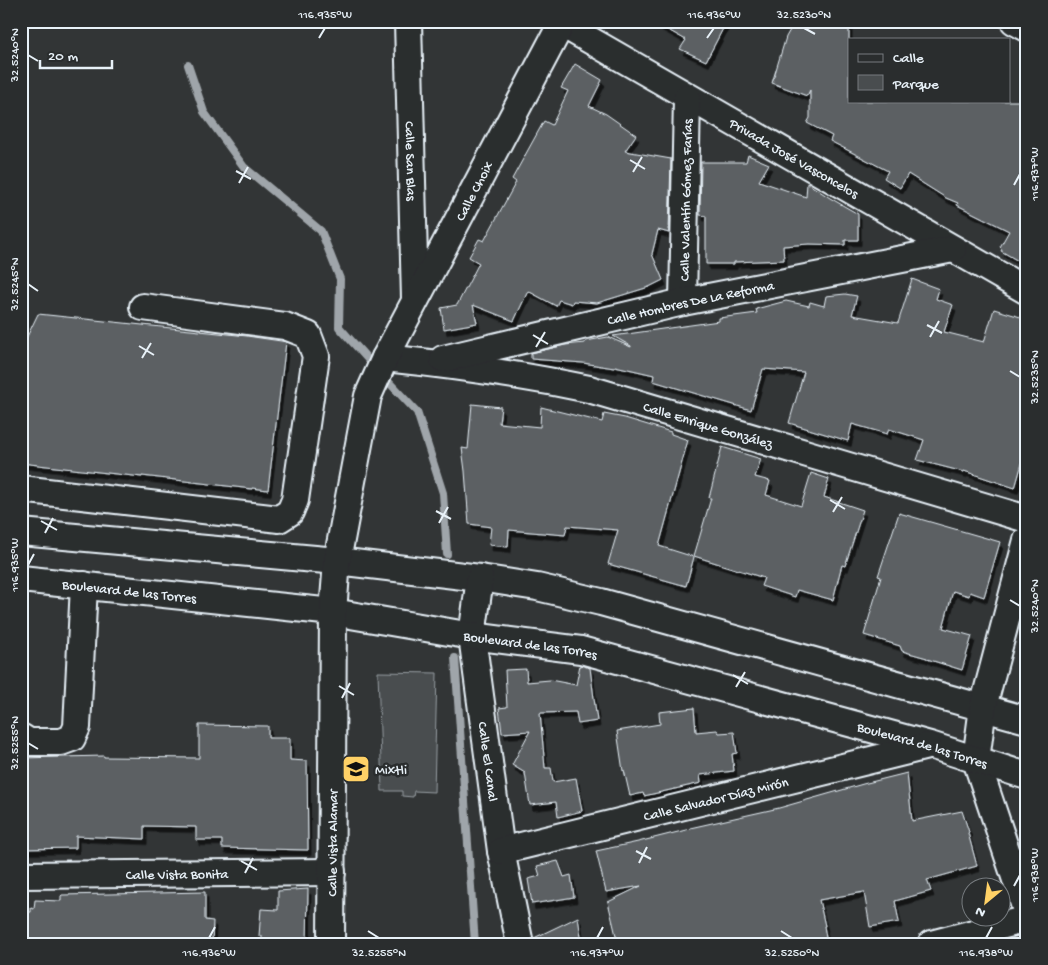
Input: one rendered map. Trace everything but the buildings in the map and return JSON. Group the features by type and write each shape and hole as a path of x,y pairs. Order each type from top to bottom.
{"street":[{"name":"Calle San Blas","path":"408,21 415,302"},
{"path":"1014,21 1027,28"},
{"name":"Calle Choix","path":"385,358 562,23"},
{"name":"Privada José Vasconcelos","path":"562,23 686,97 1027,291"},
{"name":"Calle Valentín Gómez Farías","path":"683,302 686,97"},
{"name":"Calle Hombres De La Reforma","path":"430,362 683,302 953,249"},
{"path":"21,489 278,520 290,512 295,500 316,356 308,335 285,326 143,307"},
{"path":"337,561 368,396 385,358"},
{"name":"Calle Enrique González","path":"385,358 430,362 551,381 589,389 1027,519"},
{"path":"21,532 337,561 480,578 537,587 601,602 1027,720"},
{"path":"1027,540 983,707 976,760 1027,913"},
{"name":"Calle Vista Alamar","path":"331,944 333,612 337,561"},
{"name":"Calle El Canal","path":"480,578 472,636 501,851 520,944"},
{"name":"Boulevard de las Torres","path":"21,579 333,612 472,636 581,650 930,745 1027,776"},
{"path":"21,737 29,742 61,742 72,738 77,727 84,585"},
{"name":"Calle Salvador Díaz Mirón","path":"501,851 930,745"},
{"name":"Calle Vista Bonita","path":"21,875 332,872"},
{"path":"931,944 1027,919"}],"green space":[{"path":"378,672 437,673 434,792 414,791 413,797 402,796 402,791 382,791"}],"waterway":[{"path":"188,65 204,112 244,167 321,231 340,279 339,327 374,366"},
{"path":"383,376 417,412 443,493 447,554"},
{"path":"455,658 475,944"}],"place":[{"name":"Mixtli","path":"356,769"}]}
